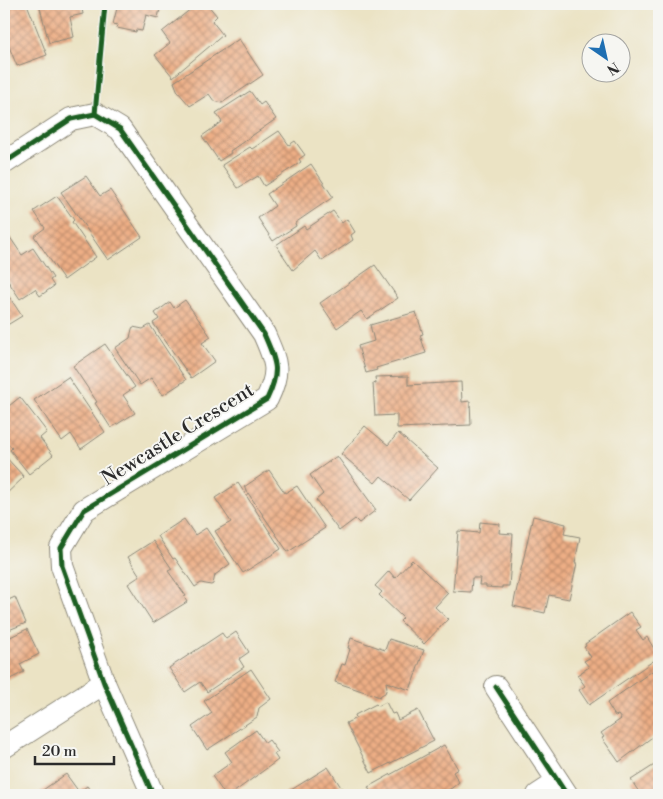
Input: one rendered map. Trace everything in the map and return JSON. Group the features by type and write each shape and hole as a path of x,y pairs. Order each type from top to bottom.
{"street":[{"name":"Newcastle Crescent","path":"4,163 71,119 96,114 120,129 264,334 275,360 274,383 267,399 84,510 61,548 62,566 104,683 153,795"},
{"path":"4,747 104,683"},
{"path":"496,687 562,789 538,795"}],"building":[{"path":"4,4 27,4 47,55 17,66 7,42 4,43"},
{"path":"39,4 81,4 83,14 70,17 74,37 49,43"},
{"path":"118,4 161,4 158,18 146,15 142,31 136,30 136,32 117,28 118,25 113,24"},
{"path":"197,4 207,4 217,16 212,21 223,35 173,77 155,55 170,43 162,32"},
{"path":"239,39 263,75 222,103 214,101 209,94 190,106 178,92 174,82"},
{"path":"250,91 260,105 264,102 276,119 230,151 231,153 219,161 202,136 222,122 216,113"},
{"path":"279,131 289,145 295,141 305,155 299,159 301,162 264,186 258,176 238,188 222,165 250,147 252,149"},
{"path":"311,164 333,197 295,223 296,226 273,241 258,218 275,206 267,194"},
{"path":"86,176 100,196 110,190 142,237 108,260 61,192"},
{"path":"57,196 96,257 64,280 34,236 45,228 34,211"},
{"path":"333,211 342,223 347,219 355,232 351,235 353,240 322,261 315,251 293,270 276,245 304,226 306,229"},
{"path":"5,230 22,255 33,248 53,278 50,280 54,286 40,296 35,289 20,299 4,275"},
{"path":"375,265 398,298 367,319 361,311 337,328 320,303"},
{"path":"4,289 22,316 4,327"},
{"path":"185,300 211,337 202,343 215,361 191,378 153,323 159,319 155,313 170,302 174,308"},
{"path":"416,312 423,334 420,335 426,353 376,368 377,370 366,373 358,346 374,341 370,325"},
{"path":"150,325 186,380 163,395 151,378 140,385 115,348 130,338 133,327 143,329"},
{"path":"105,344 135,387 123,395 135,413 111,428 95,403 97,402 73,366"},
{"path":"408,376 408,385 461,382 462,402 470,401 471,425 397,428 397,415 375,416 373,383 376,384 375,377"},
{"path":"68,377 105,432 81,449 71,434 62,441 34,400"},
{"path":"20,397 47,432 40,438 53,455 29,474 10,450 12,448 4,438 4,410"},
{"path":"365,426 388,445 398,433 438,468 409,500 381,476 375,483 341,454"},
{"path":"4,455 24,477 4,496"},
{"path":"337,456 376,510 359,523 355,519 339,531 316,500 323,494 310,475"},
{"path":"269,470 285,493 297,486 325,528 288,552 244,487"},
{"path":"238,483 281,549 243,573 215,531 231,522 215,498"},
{"path":"533,516 566,524 564,534 580,537 575,563 577,563 569,599 549,595 545,613 513,606"},
{"path":"184,519 195,535 206,528 230,564 215,575 211,585 201,583 195,587 158,536"},
{"path":"480,522 500,524 499,533 513,534 509,586 502,586 502,588 486,587 486,585 479,585 480,578 472,578 471,592 453,591 458,531 479,533"},
{"path":"153,541 172,569 168,571 186,596 184,597 187,602 153,623 128,584 140,576 128,557"},
{"path":"412,560 448,593 435,607 448,619 424,644 400,621 403,618 379,595 382,592 375,586 389,571 395,578"},
{"path":"15,597 26,623 4,632 4,602"},
{"path":"630,612 641,627 636,630 643,640 647,637 659,657 589,705 579,690 585,686 577,675 589,667 584,661 591,657 584,647 586,646 585,644"},
{"path":"27,629 39,654 20,664 24,672 4,682 4,640"},
{"path":"236,632 249,652 239,659 244,667 207,692 200,682 185,692 169,668 222,633 226,639"},
{"path":"351,638 385,650 389,639 424,650 410,690 386,682 387,688 385,693 380,697 335,682 342,664 345,665"},
{"path":"658,667 659,732 619,762 602,738 604,737 601,733 621,719 618,715 615,716 607,703"},
{"path":"251,669 271,699 259,708 257,717 207,750 192,727 212,713 204,701"},
{"path":"386,702 392,714 395,713 398,720 418,710 434,741 371,773 346,723 356,718 355,715 376,704 378,706"},
{"path":"256,730 265,743 269,740 278,752 274,754 278,760 230,795 225,795 212,776 232,762 225,752"},
{"path":"444,745 458,769 453,772 459,782 452,788 437,795 372,795 368,787"},
{"path":"659,762 659,795 641,795 631,780"},
{"path":"328,767 346,795 283,795"},
{"path":"66,774 79,792 87,786 94,795 42,795 40,792"}],"cycle path":[{"path":"95,114 105,4"},
{"path":"4,163 71,119 95,114 120,129 264,334 274,359 274,381 267,399 84,510 61,548 62,566 104,683 153,795"},
{"path":"496,687 567,795"}]}
